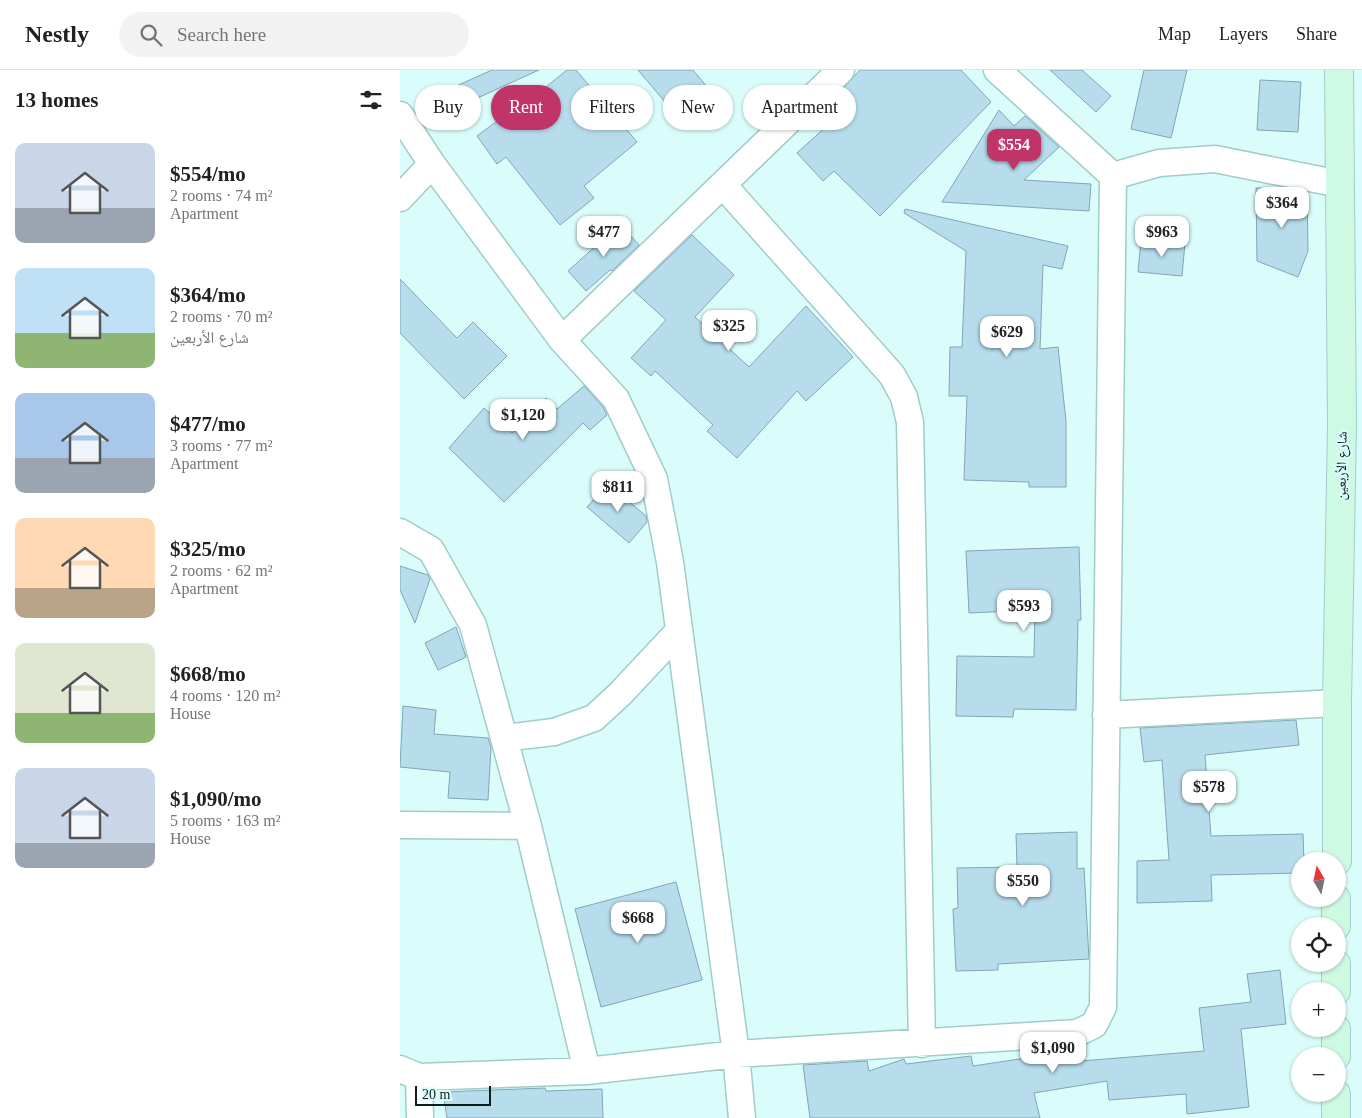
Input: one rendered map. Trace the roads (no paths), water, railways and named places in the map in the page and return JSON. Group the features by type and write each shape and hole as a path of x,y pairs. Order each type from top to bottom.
{"main road":[{"name":"شارع الأربعين","path":"1336,852 1337,703 1352,426 1340,184 1339,70"},
{"path":"1336,1102 1336,1118"}],"street":[{"path":"562,340 841,70"},
{"path":"420,1118 410,1073 587,1071 736,1054 1077,1033 1094,1025 1103,1007 1113,176 997,70"},
{"path":"400,114 432,164 562,340 616,399 654,479 670,562 736,1054 742,1118"},
{"path":"1113,176 1159,163 1215,159 1340,184"},
{"path":"400,198 432,164"},
{"path":"723,185 892,375 904,397 910,422 922,1044"},
{"path":"400,532 431,550 473,625 528,826 587,1071"},
{"path":"504,738 554,732 594,718 620,694 679,631"},
{"path":"1106,715 1337,703"},
{"path":"400,825 528,826"}]}
